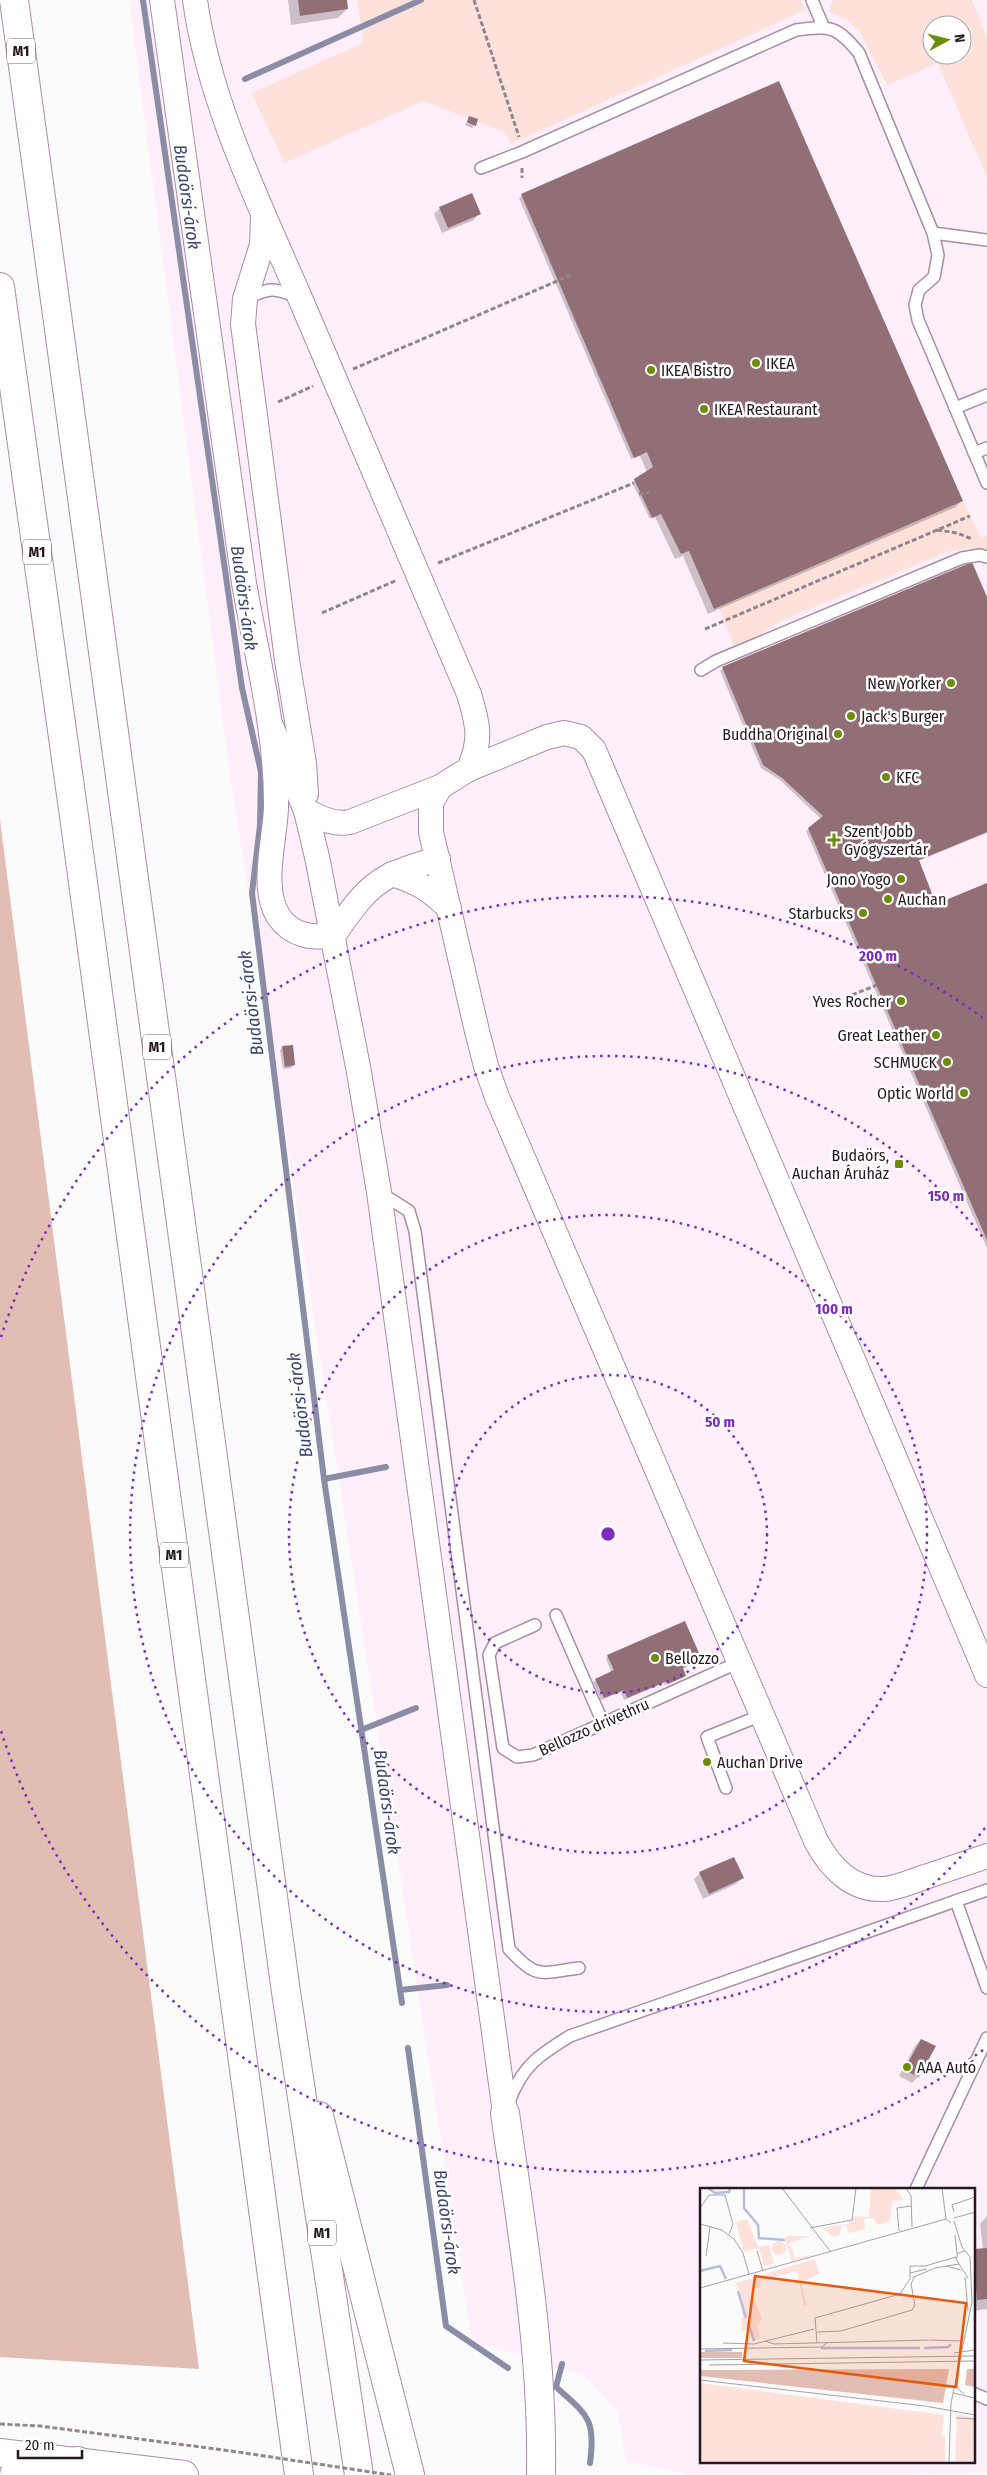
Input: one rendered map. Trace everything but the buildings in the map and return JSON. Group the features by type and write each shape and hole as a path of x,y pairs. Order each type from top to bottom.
{"main road":[{"name":"M1","path":"14,0 286,1992 358,2475"},
{"name":"M1","path":"0,287 77,836 294,2467"},
{"path":"286,1992 342,2198 410,2475"},
{"path":"505,2113 532,2307 540,2388 541,2472"},
{"path":"0,2453 184,2475"},
{"path":"14,2475 55,2471 78,2462"}],"street":[{"path":"162,0 244,583 256,655 272,728 276,776 276,810 270,880 278,916 291,929 312,938 333,936 371,887 392,874 438,858"},
{"path":"195,0 200,38 214,87 264,213 262,245 269,263 301,299 469,694 478,724 478,744 470,769"},
{"path":"269,263 245,299 243,324 287,660 304,763 306,811 333,936 378,1192 505,2113"},
{"path":"478,724 502,740 526,746"},
{"path":"272,728 306,811 339,824 350,822 440,787 470,769 564,733 581,737 594,750 987,1675"},
{"path":"440,787 431,803 430,816 448,908 486,1066 497,1097 739,1662 824,1855 840,1874 849,1880 868,1887 886,1889 987,1856"},
{"path":"392,874 413,880 428,888 448,908"}],"lane":[{"path":"812,0 823,26"},
{"path":"481,168 522,152 796,30 823,26 835,29 846,36 859,53 933,233 938,255 934,276 919,290 915,305 918,320 987,483"},
{"path":"933,233 987,240"},
{"path":"245,299 267,289 280,290 301,299"},
{"path":"955,408 987,395"},
{"path":"974,453 987,448"},
{"path":"702,670 716,661 962,558 980,555 987,557"},
{"path":"378,1192 409,1211 415,1232 509,1949 525,1967 539,1973 579,1968"},
{"path":"556,1615 603,1723"},
{"name":"Bellozzo drivethru","path":"534,1625 495,1643 489,1656 503,1748 518,1757 533,1755 739,1662"},
{"path":"726,1788 707,1737 762,1714"},
{"path":"505,2113 515,2085 537,2056 570,2036 987,1890"},
{"path":"956,1901 987,1988"},
{"path":"916,2188 987,2038"},
{"path":"974,2393 987,2399"}],"path":[{"path":"474,0 519,134"},
{"path":"278,402 571,275"},
{"path":"322,614 417,571 634,484"},
{"path":"639,494 650,492"},
{"path":"705,629 970,516"},
{"path":"937,530 957,533 981,543"},
{"path":"852,995 877,985"},
{"path":"0,2424 40,2426 231,2451 391,2475"}],"shaded area":[{"path":"129,0 987,0 987,2472 902,2475 692,2475 626,2461 618,2412 585,2376 472,2341 229,768"},
{"path":"357,0 801,0 805,10 511,144 505,132 423,101 284,163 252,93 363,43"},
{"path":"833,0 972,0 987,38 987,178 939,65 972,65 972,15 922,15 922,65 933,65 887,85 860,32 847,20 829,12"},
{"path":"963,501 981,538 987,535 987,549 966,549 947,552 781,621 746,643 734,646 719,607"},
{"path":"0,820 199,2369 0,2357"}],"waterway":[{"name":"Budaörsi-árok","path":"143,0 242,688 261,772 260,825 252,893 324,1479 402,2003"},
{"name":"Budaörsi-árok","path":"245,79 421,0"},
{"path":"324,1479 386,1467"},
{"path":"361,1730 416,1708"},
{"path":"400,1990 447,1985"},
{"name":"Budaörsi-árok","path":"408,2048 446,2326 508,2368"},
{"name":"Budaörsi-árok","path":"562,2364 556,2387 582,2411 587,2419 592,2436 590,2463"}],"place":[{"name":"IKEA","path":"756,363"},
{"name":"IKEA Bistro","path":"651,370"},
{"name":"IKEA Restaurant","path":"704,409"},
{"name":"New Yorker","path":"951,683"},
{"name":"Jack's Burger","path":"851,716"},
{"name":"Buddha Original","path":"838,734"},
{"name":"KFC","path":"886,777"},
{"name":"Szent Jobb Gyógyszertár","path":"834,840"},
{"name":"Jono Yogo","path":"901,879"},
{"name":"Auchan","path":"888,899"},
{"name":"Starbucks","path":"863,913"},
{"name":"Yves Rocher","path":"901,1001"},
{"name":"Great Leather","path":"936,1035"},
{"name":"SCHMUCK","path":"947,1062"},
{"name":"Optic World","path":"964,1093"},
{"name":"Budaörs, Auchan Áruház","path":"899,1164"},
{"name":"Bellozzo","path":"655,1658"},
{"name":"Auchan Drive","path":"707,1762"},
{"name":"AAA Autó","path":"907,2067"}]}
